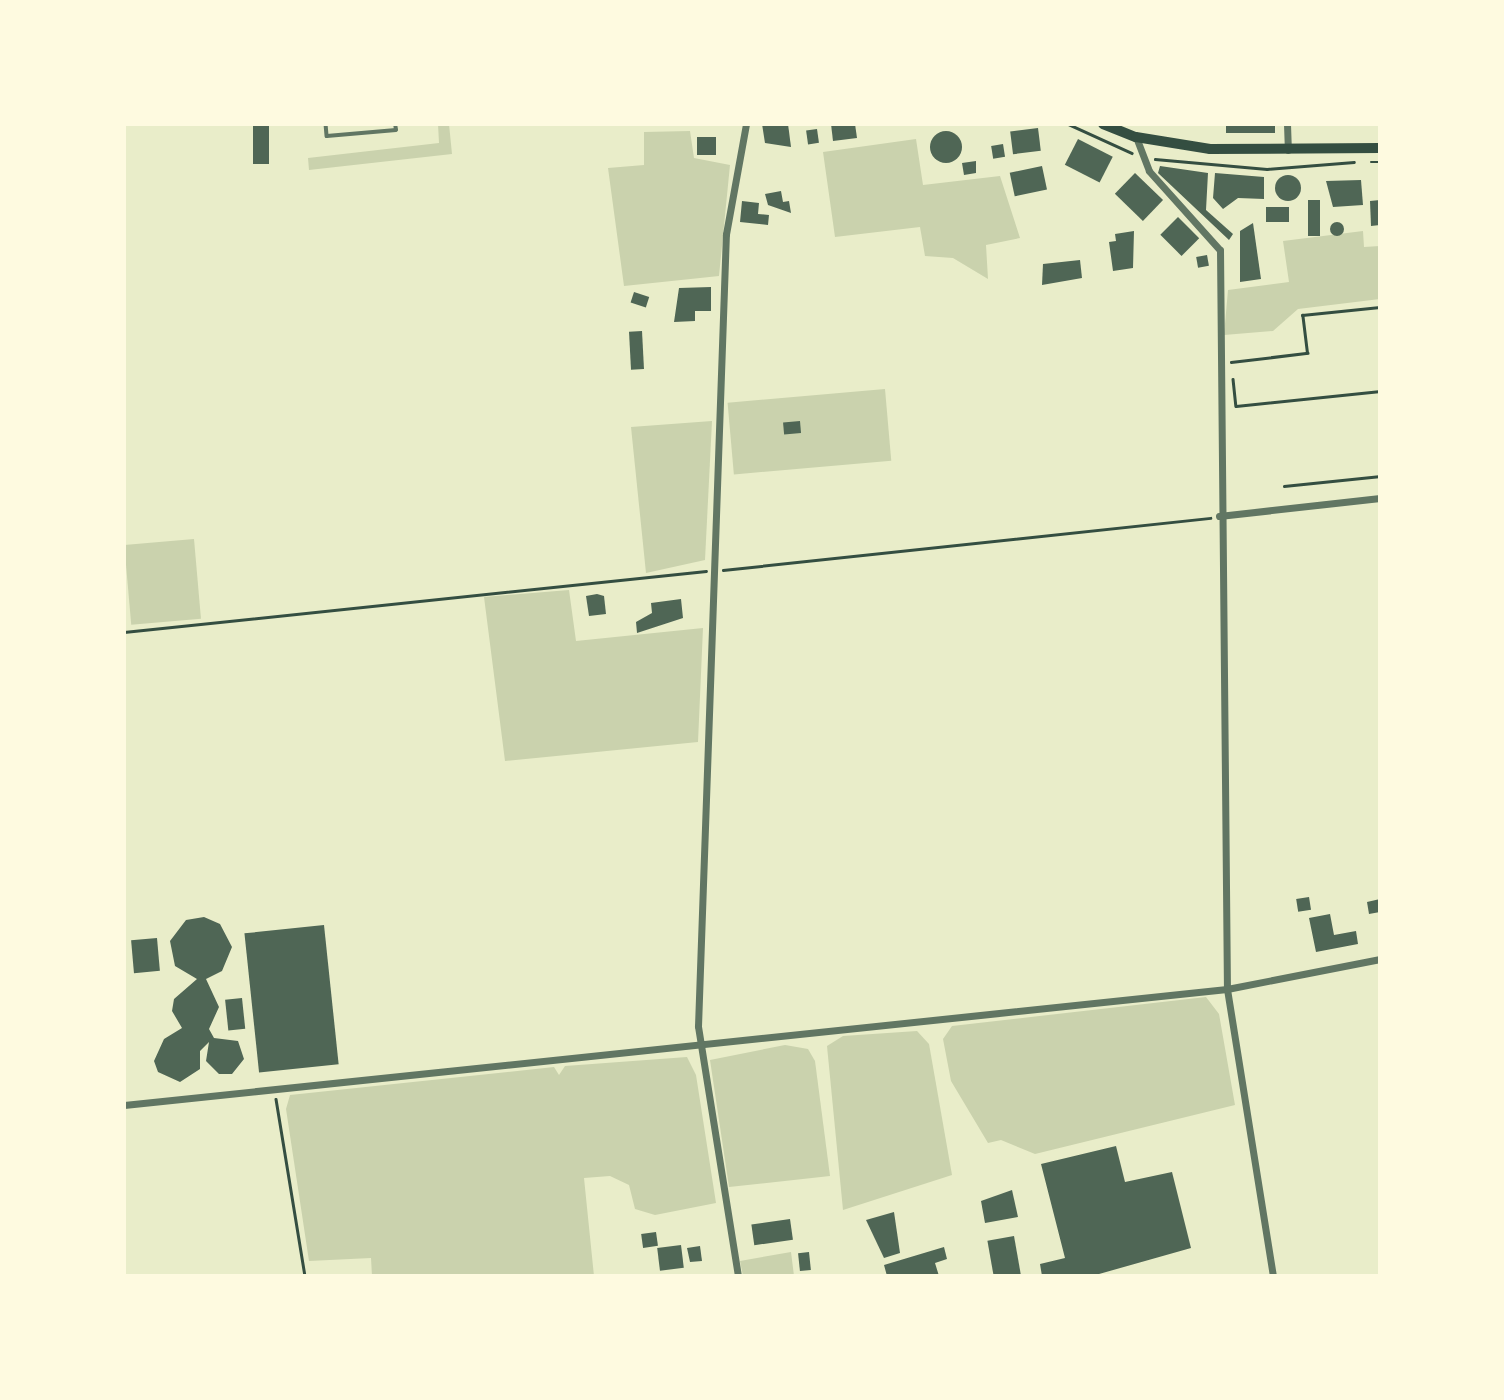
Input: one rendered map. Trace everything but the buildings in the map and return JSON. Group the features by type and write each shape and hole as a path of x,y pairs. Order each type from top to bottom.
{"main road":[{"path":"1103,124 1136,137 1210,149 1380,148"}],"street":[{"path":"738,1276 700,1045 713,570 726,234 746,124"},
{"path":"1287,124 1288,150"},
{"path":"1136,137 1149,171 1220,250 1219,516 1227,989 1273,1276"},
{"path":"1219,516 1380,498"},
{"path":"124,1105 1227,989 1380,959"}],"lane":[{"path":"326,124 327,136 396,130 395,124"}],"path":[{"path":"1380,307 1302,315 1307,353 1231,362 1236,406 1380,391"},
{"path":"1284,486 1380,476"},
{"path":"124,632 1219,516"},
{"path":"274,1088 305,1276"}],"green space":[{"path":"438,124 449,124 452,154 309,170 308,158 439,143"},
{"path":"690,131 694,158 730,165 719,276 624,286 608,168 644,165 644,132"},
{"path":"916,139 923,185 1000,176 1020,238 986,245 988,279 953,258 925,256 920,227 835,237 823,152"},
{"path":"1363,231 1364,247 1380,246 1380,299 1298,309 1273,331 1224,335 1228,290 1289,282 1283,241"},
{"path":"885,389 891,461 734,474 728,403"},
{"path":"712,421 705,560 646,573 631,427"},
{"path":"194,539 201,619 131,625 124,545"},
{"path":"569,590 576,641 703,628 698,742 505,761 484,597"},
{"path":"1206,997 1219,1014 1235,1105 1035,1154 1001,1140 988,1143 951,1081 943,1039 952,1026"},
{"path":"917,1031 929,1044 952,1175 843,1210 827,1046 843,1036"},
{"path":"785,1045 808,1049 815,1061 830,1176 729,1187 710,1060"},
{"path":"687,1057 696,1075 716,1203 655,1215 635,1209 629,1185 610,1176 584,1178 594,1276 372,1276 371,1258 309,1261 286,1109 290,1095 554,1067 559,1075 565,1066"},
{"path":"791,1252 794,1276 743,1276 740,1261"}]}
